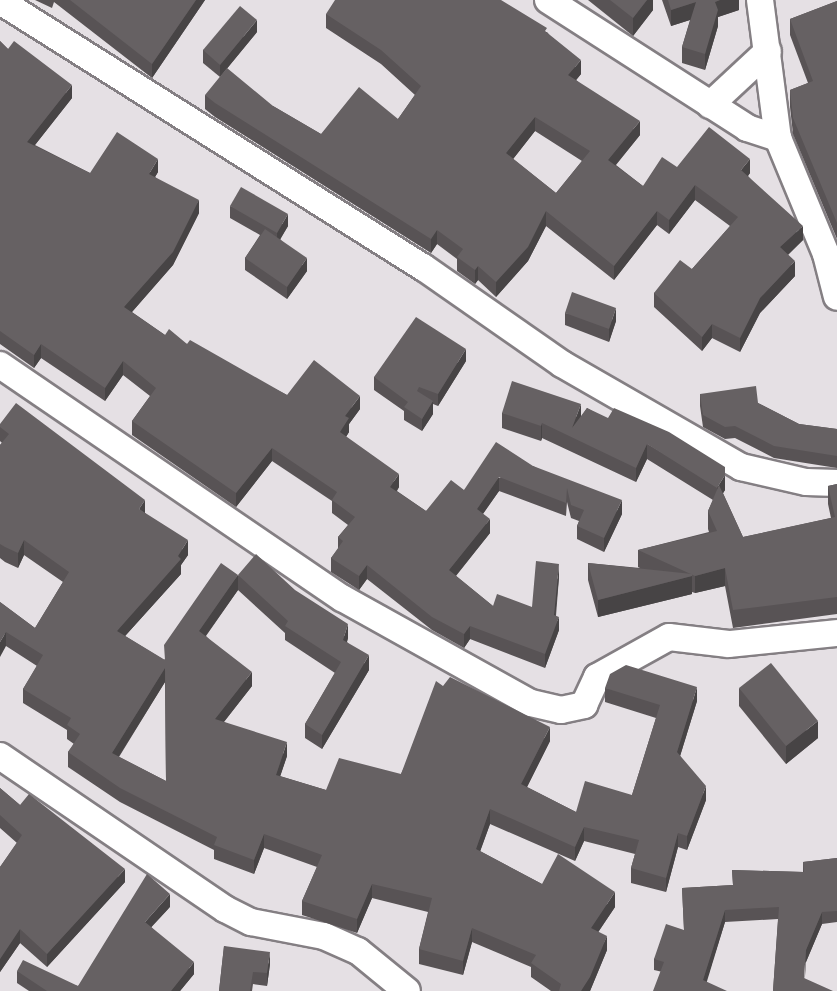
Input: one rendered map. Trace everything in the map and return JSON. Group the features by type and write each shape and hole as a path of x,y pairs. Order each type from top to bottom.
{"street":[{"path":"548,0 747,128 778,138"},
{"path":"760,0 778,138 826,254 837,297"},
{"path":"0,1 423,267 562,364 741,467 806,482 837,484"},
{"path":"710,105 768,51"},
{"path":"0,365 342,598 531,703 561,710 584,705 597,677 669,637 729,644 837,633"},
{"path":"0,756 225,909 251,922 324,936 358,951 407,991"}],"building":[{"path":"70,0 196,0 152,64"},
{"path":"335,0 501,0 547,28 545,31 581,60 568,75 640,121 608,160 643,186 662,157 677,167 709,127 750,159 741,170 803,226 780,247 795,261 760,298 740,338 712,324 702,337 654,293 680,260 692,269 738,217 695,185 669,220 657,211 614,266 546,211 528,247 496,282 478,266 475,270 457,257 463,249 437,230 431,239 205,95 227,68 273,106 321,134 359,87 398,119 421,86 381,50 326,14","holes":["535,117 590,151 556,193 506,153"]},
{"path":"610,0 647,0 633,18"},
{"path":"668,0 720,0 715,2 718,10 705,54 682,47 696,2 671,10"},
{"path":"837,1 837,223 793,118 790,90 813,81 790,19"},
{"path":"240,6 257,20 220,65 203,50"},
{"path":"0,41 8,49 14,41 72,85 27,142 90,173 117,132 158,159 149,174 199,200 173,252 124,307 165,335 169,329 187,344 190,340 287,395 314,360 360,396 345,416 349,418 340,432 399,474 390,487 426,511 451,480 464,490 496,442 533,466 622,500 604,538 577,526 584,510 571,505 567,488 566,503 499,477 477,509 490,519 449,570 493,606 497,594 532,607 536,561 559,564 554,615 559,617 545,654 470,626 464,634 432,617 367,565 359,576 331,558 343,541 338,537 355,517 332,500 337,492 272,448 236,493 132,421 156,388 123,361 105,388 41,344 34,355 0,331"},
{"path":"241,187 288,214 277,233 230,206"},
{"path":"265,229 307,258 287,287 245,258"},
{"path":"572,292 616,308 609,329 565,313"},
{"path":"416,317 466,349 438,394 419,387 417,391 433,401 422,419 404,407 408,402 374,377"},
{"path":"512,381 581,404 572,428 587,408 608,418 614,408 669,432 725,467 725,475 717,488 647,444 636,468 542,423 541,426 502,413"},
{"path":"756,386 758,403 799,424 837,429 837,456 774,446 735,426 725,427 703,415 700,394"},
{"path":"16,403 145,500 139,509 188,540 178,556 181,559 117,631 165,660 164,645 221,563 238,575 199,631 252,672 215,719 287,742 276,775 326,790 339,758 401,774 436,681 443,686 450,677 550,727 521,784 576,812 585,781 632,795 660,705 605,688 610,674 626,665 697,687 677,752 706,786 687,836 678,833 666,878 631,868 639,840 584,827 575,847 490,809 476,849 542,884 558,854 615,892 591,928 607,936 590,977 581,991 559,991 561,984 531,963 536,955 472,928 463,961 419,949 432,898 372,884 357,919 302,901 322,855 264,834 254,860 214,845 217,837 120,788 68,752 80,734 67,725 71,718 23,689 43,655 6,632 0,642 0,602 35,628 69,572 24,540 18,553 0,544 0,445 9,434 0,424","holes":["165,668 166,781 112,753"]},
{"path":"837,484 837,597 733,610 725,568 695,576 638,550 717,531 708,511 719,485 743,537 835,517 828,486"},
{"path":"256,554 295,590 348,624 343,640 369,655 322,735 305,724 341,662 285,626 288,621 238,575"},
{"path":"588,563 692,574 692,576 598,600"},
{"path":"771,663 818,721 786,746 739,688"},
{"path":"0,788 20,805 29,794 125,869 47,954 20,929 0,959 0,867 22,835 0,815"},
{"path":"837,858 837,911 822,912 806,950 804,978 833,991 773,991 779,907 725,910 703,980 727,991 653,991 664,962 654,959 666,924 684,930 682,888 733,885 732,870 804,872 803,862"},
{"path":"147,874 170,894 145,922 194,962 171,991 47,991 17,971 23,960 78,986"},
{"path":"224,946 270,952 267,973 253,972 250,991 219,991"}]}
